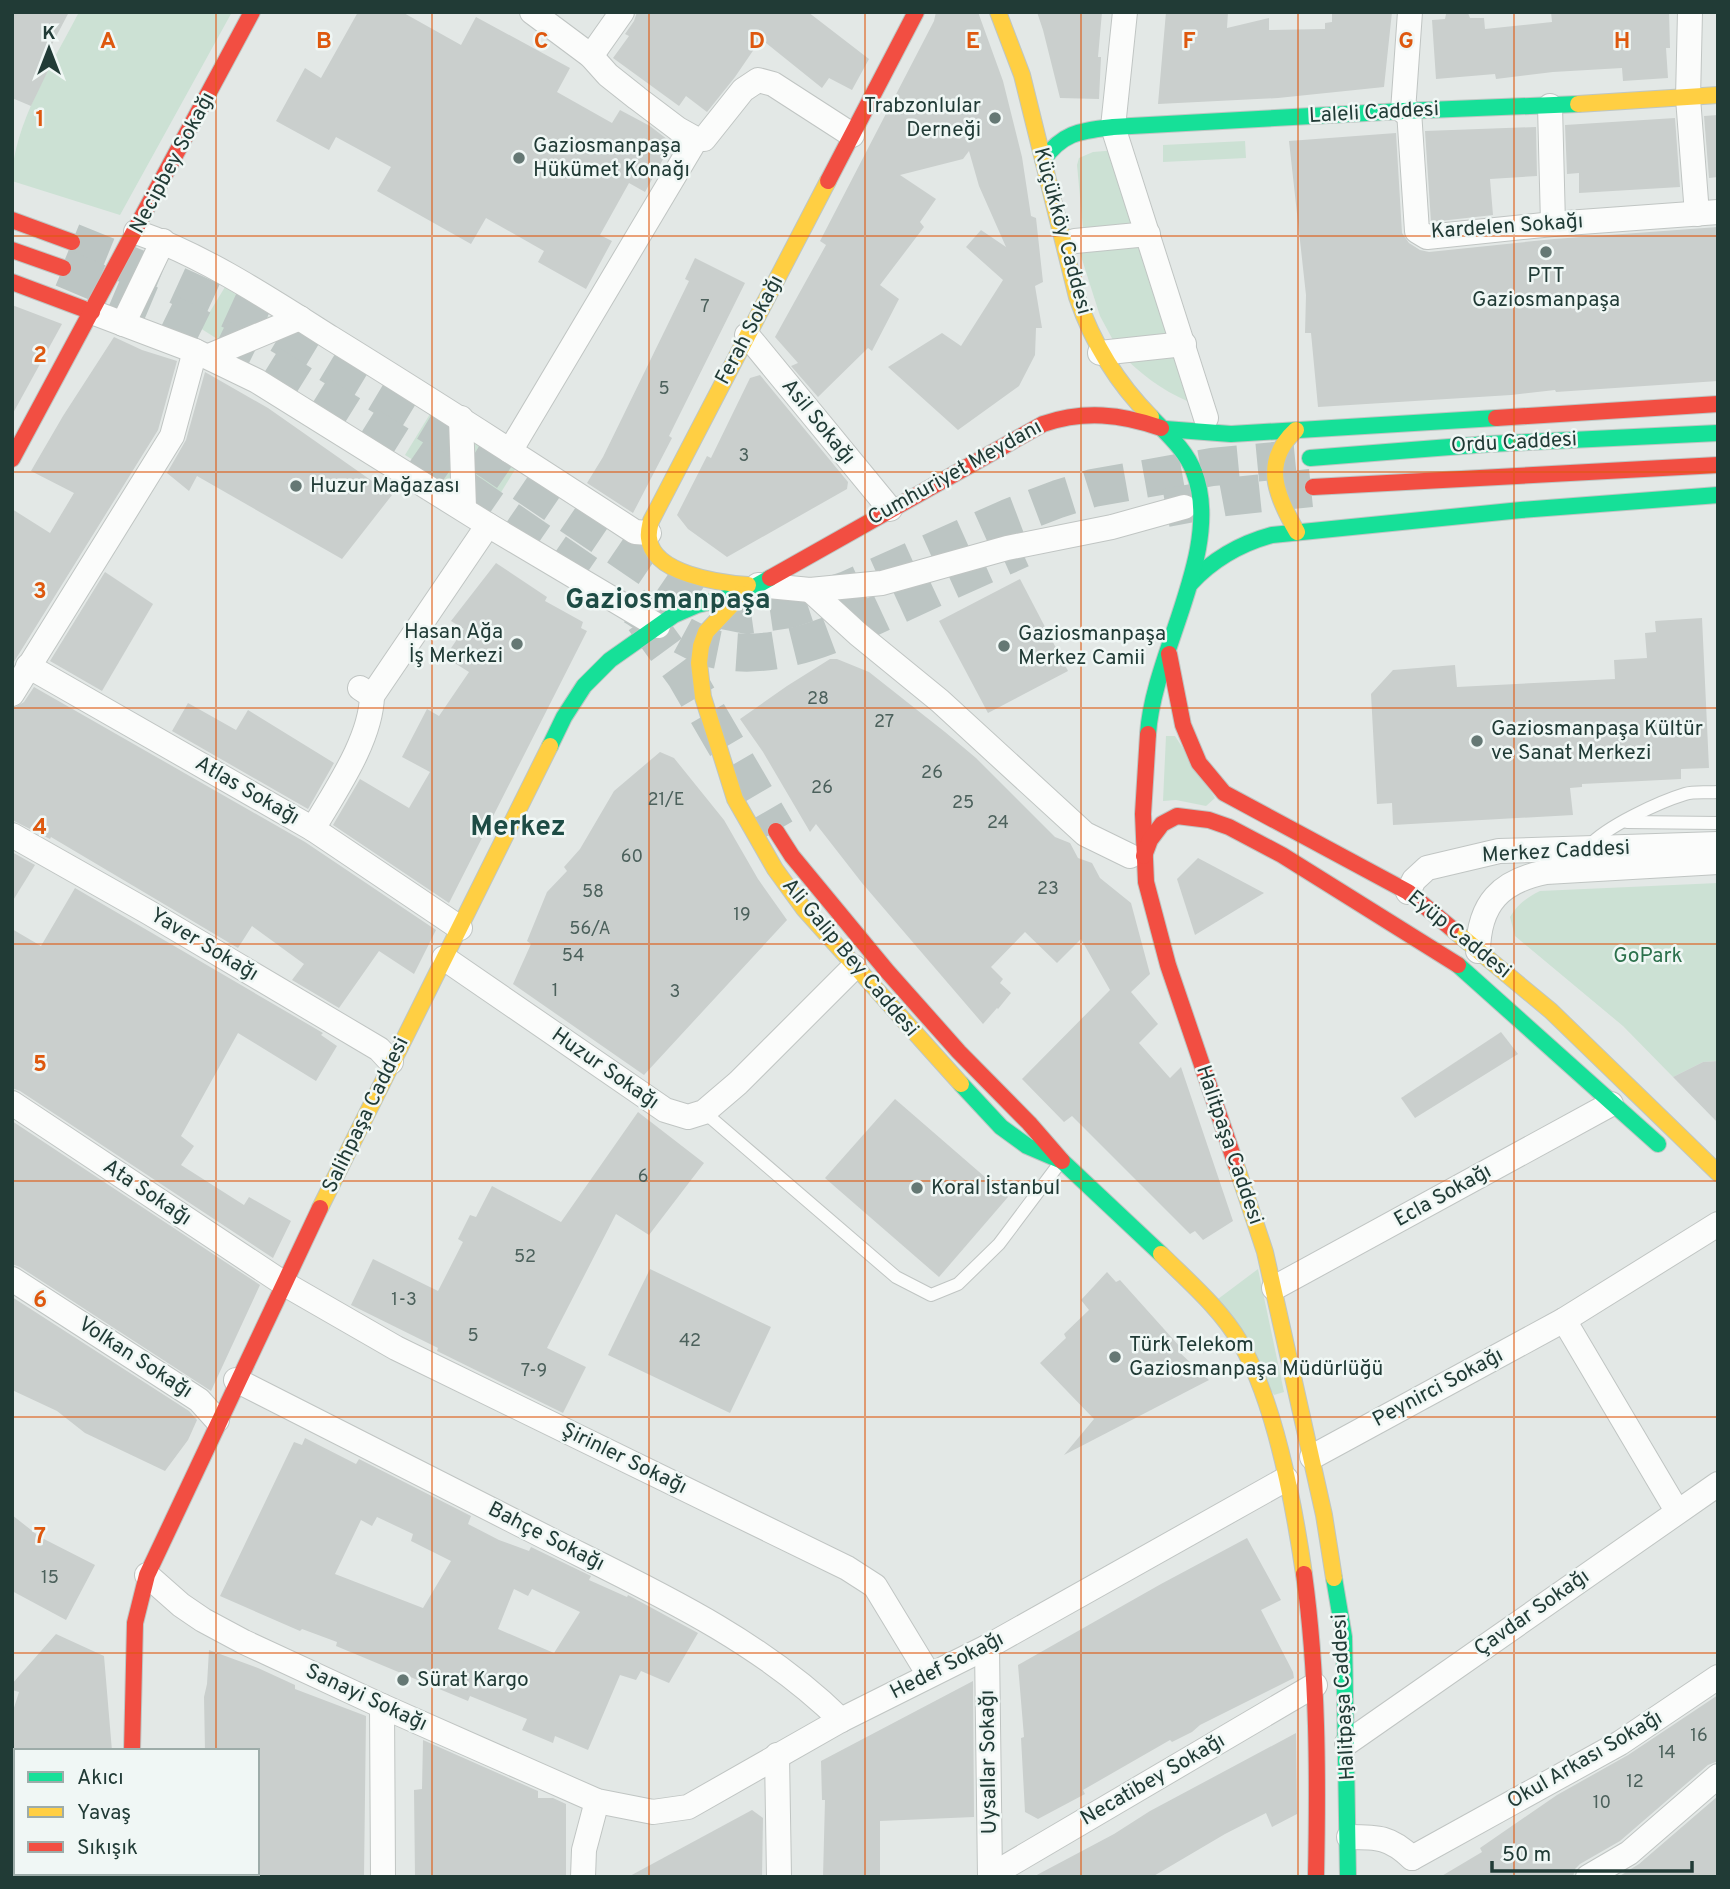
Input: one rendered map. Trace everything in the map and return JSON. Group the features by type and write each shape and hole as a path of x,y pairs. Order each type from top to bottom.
{"main road":[{"name":"Necipbey Sokağı","path":"12,459 252,12"},
{"name":"Ferah Sokağı","path":"649,533 651,522 661,502 916,12"},
{"name":"Küçükköy Caddesi","path":"998,12 1022,75 1077,297 1087,327 1100,353 1141,407 1165,429"},
{"name":"Laleli Caddesi","path":"1043,160 1060,137 1080,130 1718,95"},
{"path":"12,220 72,242"},
{"path":"12,250 63,268"},
{"path":"12,282 92,312"},
{"name":"Cumhuriyet Meydanı","path":"750,589 1058,417 1109,414 1135,418 1165,429 1213,435 1718,404"},
{"name":"Halitpaşa Caddesi","path":"1165,429 1194,471 1200,495 1201,528 1190,584 1167,646 1149,719 1143,814 1137,856 1168,965 1265,1252 1312,1457 1344,1637 1348,1877"},
{"path":"1296,430 1282,444 1274,467 1278,495 1297,532"},
{"name":"Ordu Caddesi","path":"1310,458 1488,444 1718,433"},
{"name":"Ordu Caddesi","path":"1313,487 1718,465"},
{"path":"1190,584 1203,569 1251,540 1297,532 1521,510 1718,495"},
{"path":"649,533 655,553 682,570 721,584 750,589"},
{"name":"Salihpaşa Caddesi","path":"132,1749 135,1623 147,1575 283,1283 564,717 584,686 610,660 658,626 697,605 750,589"},
{"name":"Ali Galip Bey Caddesi","path":"750,589 706,632 699,663 704,697 735,799 775,869 804,909 854,967 1001,1127 1027,1146 1062,1161"},
{"name":"Eyüp Caddesi","path":"1167,646 1183,725 1199,763 1212,782 1224,793 1408,892 1551,1011 1718,1173"},
{"name":"Eyüp Caddesi","path":"1137,856 1161,824 1177,817 1209,820 1229,827 1282,855 1454,962 1674,1158"},
{"path":"776,831 792,856 887,971 1062,1161"},
{"path":"1408,892 1414,937"},
{"path":"1611,1104 1629,1085"},
{"name":"Halitpaşa Caddesi","path":"1062,1161 1135,1228 1207,1300 1239,1340 1254,1370 1286,1479 1312,1635 1318,1777 1316,1877"}],"street":[{"path":"532,12 591,56 608,75 678,130 696,139 705,139 743,90 758,80 773,84 852,135"},
{"path":"591,56 622,12"},
{"path":"1125,12 1113,127 1206,418"},
{"path":"1406,111 1410,12"},
{"path":"1690,12 1688,98 1707,213"},
{"path":"1550,106 1553,224"},
{"name":"Kardelen Sokağı","path":"1406,111 1417,231 1427,237 1553,224 1707,213"},
{"path":"510,451 696,139"},
{"path":"136,232 163,241 300,318 461,418 635,532 649,533"},
{"path":"1075,241 1148,234"},
{"path":"123,324 163,241"},
{"path":"92,312 202,354 257,381 658,626"},
{"path":"12,694 172,436 202,354 300,318"},
{"name":"Asil Sokağı","path":"747,335 890,509"},
{"path":"1100,353 1184,344"},
{"path":"461,418 464,508"},
{"path":"750,589 810,590 882,583 1007,548 1112,527 1184,507"},
{"path":"313,829 366,732 372,713 366,692 488,524"},
{"path":"810,590 858,634 940,701 1085,834 1137,856"},
{"name":"Atlas Sokağı","path":"28,666 313,829 460,928"},
{"name":"Yaver Sokağı","path":"12,835 379,1049 391,1062"},
{"name":"Merkez Caddesi","path":"1408,892 1414,880 1427,868 1499,851 1718,844"},
{"name":"Merkez Caddesi","path":"1478,951 1481,922 1489,904 1506,886 1524,877 1546,872 1718,862"},
{"name":"Huzur Sokağı","path":"444,958 665,1110 688,1117 704,1112"},
{"path":"704,1112 738,1083 854,967"},
{"name":"Ata Sokağı","path":"12,1103 283,1283"},
{"name":"Ecla Sokağı","path":"1274,1288 1611,1104"},
{"name":"Peynirci Sokağı","path":"1312,1457 1564,1320 1718,1224"},
{"name":"Volkan Sokağı","path":"12,1279 199,1399 217,1420"},
{"name":"Şirinler Sokağı","path":"283,1283 396,1348 847,1568 875,1586 929,1675"},
{"path":"1564,1320 1676,1511"},
{"name":"Bahçe Sokağı","path":"236,1380 618,1574 738,1639 792,1675 841,1720"},
{"name":"Hedef Sokağı","path":"597,1801 653,1812 688,1807 841,1720 987,1647 1286,1479"},
{"name":"Çavdar Sokağı","path":"1347,1743 1718,1484"},
{"name":"Sanayi Sokağı","path":"147,1575 202,1620 382,1706 597,1801"},
{"name":"Uysallar Sokağı","path":"987,1647 990,1876"},
{"name":"Okul Arkası Sokağı","path":"1415,1867 1620,1743 1718,1677"},
{"name":"Necatibey Sokağı","path":"990,1876 1315,1685"},
{"path":"382,1706 383,1877"},
{"path":"777,1755 779,1877"},
{"path":"1588,1877 1629,1853 1718,1776"},
{"path":"583,1877 584,1850 597,1801"},
{"path":"1349,1837 1381,1838 1398,1845 1415,1867"}],"lane":[{"path":"1587,849 1597,837 1623,822 1687,793 1718,792"},
{"path":"1623,822 1718,823"},
{"path":"704,1112 896,1277 930,1295 958,1284 999,1244 1062,1161"}],"green space":[{"path":"79,12 232,12 120,215 12,181 19,138 27,116"},
{"path":"1245,141 1246,158 1163,162 1163,145"},
{"path":"1117,150 1139,226 1083,228 1077,165 1079,158 1093,152"},
{"path":"1142,244 1171,335 1114,342 1100,316 1080,253"},
{"path":"225,287 272,319 219,340 200,328"},
{"path":"1181,353 1197,405 1160,386 1127,360"},
{"path":"430,414 449,428 452,484 405,455"},
{"path":"470,438 516,468 492,507 473,494"},
{"path":"1166,736 1175,736 1215,798 1206,806 1176,800 1163,801"},
{"name":"GoPark","path":"1718,883 1718,1061 1703,1062 1673,1077 1623,1026 1515,936 1510,917 1516,908 1540,891"},
{"path":"1258,1269 1284,1392 1274,1395 1218,1299"}],"building":[{"path":"12,12 69,12 49,50 56,54 31,106 12,98"},
{"name":"Gaziosmanpaşa Hükümet Konağı","path":"358,12 402,12 461,45 476,17 570,68 557,92 612,123 620,110 650,126 672,143 645,192 629,183 600,235 612,241 586,289 538,262 544,251 486,218 471,244 377,191 391,167 336,137 329,150 276,121 305,68 321,78"},
{"path":"637,12 808,12 869,59 852,90 829,78 822,88 761,39 707,112 686,96 679,106 613,58 629,36 625,34"},
{"path":"936,12 978,12 1003,81 1022,157 1031,216 1036,218 1043,282 1035,286 1042,328 1036,328 1035,355 1019,386 958,430 888,367 942,333 961,346 1003,280 966,247 981,230 1006,247 979,186 969,151 963,159 900,175 936,199 920,222 924,227 880,285 899,299 872,351 868,348 818,397 791,366 798,363 775,337 826,245 820,241 934,21"},
{"path":"1037,12 1102,12 1098,57 1101,57 1099,99 1060,98"},
{"path":"1166,12 1228,12 1227,28 1269,18 1269,30 1325,29 1325,23 1332,22 1332,12 1392,12 1384,87 1278,98 1158,104"},
{"path":"1551,12 1669,12 1670,48 1666,48 1668,78 1623,81 1622,68 1496,79 1495,74 1436,79 1432,20 1445,19 1446,14 1468,13 1470,18 1484,18 1485,29 1552,22"},
{"path":"1718,115 1718,177 1709,178 1704,116"},
{"path":"1675,118 1680,187 1579,193 1579,173 1567,174 1565,125"},
{"path":"1536,127 1537,176 1490,179 1493,215 1431,222 1425,131"},
{"path":"1396,133 1402,233 1409,243 1420,250 1429,252 1554,239 1718,227 1718,381 1318,407 1311,333 1305,333 1306,295 1289,141"},
{"path":"695,258 745,283 669,436 672,438 633,513 587,483 603,457 689,281 685,279"},
{"path":"12,305 62,324 12,415"},
{"path":"114,337 142,350 177,361 158,430 12,665 12,509 50,533 74,493 31,471"},
{"name":"Huzur Mağazası","path":"205,372 268,408 392,495 342,559 197,476 189,491 167,473 186,440"},
{"path":"760,375 848,482 847,489 727,557 688,529 677,515 707,456 711,458 750,378"},
{"path":"496,563 547,597 545,601 583,622 581,628 587,631 449,903 333,825 360,779 409,808 430,772 402,757 427,709 439,716 469,672 445,657 464,629 451,621"},
{"path":"105,572 153,604 102,691 50,661"},
{"name":"Gaziosmanpaşa Merkez Camii","path":"1020,579 1068,671 988,713 939,621"},
{"name":"Gaziosmanpaşa Kültür ve Sanat Merkezi","path":"1702,618 1709,768 1681,769 1681,779 1582,784 1582,787 1570,788 1573,815 1393,825 1392,803 1377,804 1371,694 1393,670 1455,665 1457,687 1615,679 1614,660 1647,658 1645,633 1656,632 1655,621"},
{"path":"830,659 837,659 869,672 945,732 976,758 1055,837 1070,843 1078,858 1092,863 1100,878 1131,903 1150,974 1131,992 1158,1024 1139,1043 1170,1078 1181,1067 1233,1221 1203,1240 1195,1231 1190,1234 1072,1116 1064,1122 1022,1079 1110,990 1081,939 1057,963 1025,932 991,967 1003,979 1000,983 1011,993 983,1024 862,883 816,824 810,832 763,752 740,719"},
{"path":"34,687 305,842 436,930 414,974 379,951 339,1008 292,980 304,964 252,926 238,948 51,837 50,839 12,820 12,709 24,702"},
{"path":"188,703 236,730 248,710 334,763 308,809 172,731"},
{"path":"660,752 674,758 724,820 758,879 787,920 644,1075 513,984 531,944 527,941 547,892 567,871 564,867 580,849 614,791"},
{"path":"12,852 35,865 12,902"},
{"path":"1198,858 1264,893 1195,935 1177,879"},
{"path":"75,888 323,1033 321,1035 337,1046 316,1081 238,1033 181,1136 194,1146 181,1165 244,1205 249,1197 291,1221 273,1258 12,1088 12,929 41,946"},
{"path":"1501,1032 1518,1054 1415,1118 1401,1098"},
{"path":"1718,1061 1718,1123 1673,1077 1703,1062"},
{"name":"Koral İstanbul","path":"895,1099 1008,1197 939,1277 825,1178"},
{"path":"638,1112 704,1163 649,1235 616,1214 547,1348 586,1367 563,1413 351,1305 373,1259 438,1291 463,1242 458,1239 470,1215 476,1217 492,1186 561,1222"},
{"path":"12,1121 260,1285 211,1391 12,1264"},
{"path":"650,1269 771,1327 730,1413 608,1355"},
{"name":"Türk Telekom Gaziosmanpaşa Müdürlüğü","path":"1107,1272 1116,1282 1120,1280 1181,1348 1178,1351 1209,1380 1064,1455 1094,1419 1040,1363 1066,1338 1064,1334 1089,1310 1081,1300"},
{"path":"12,1297 189,1411 197,1420 188,1440 165,1471 85,1433 57,1411 12,1390"},
{"path":"305,1438 356,1464 359,1459 471,1516 468,1524 499,1540 529,1551 531,1547 591,1576 589,1580 627,1597 628,1595 698,1633 669,1683 641,1671 636,1680 620,1675 588,1750 555,1736 553,1743 522,1730 527,1719 470,1696 468,1701 336,1646 337,1642 302,1629 300,1631 220,1596 294,1442 302,1445","holes":["377,1517 413,1534 411,1541 451,1561 423,1608 335,1574 361,1520 372,1526","514,1589 528,1596 532,1589 580,1612 554,1653 498,1629"]},
{"path":"12,1515 40,1537 95,1565 66,1620 12,1591"},
{"path":"1247,1538 1281,1600 1261,1610 1294,1678 1172,1742 1170,1740 1083,1790 1085,1794 1038,1819 1025,1812 1021,1738 1024,1737 1018,1665"},
{"path":"56,1634 104,1656 112,1749 12,1751 12,1714 19,1692 12,1690 12,1684"},
{"path":"209,1650 258,1668 295,1685 295,1689 366,1716 364,1877 257,1877 259,1749 205,1749 204,1697"},
{"path":"973,1681 974,1817 880,1821 880,1876 823,1877 825,1800 822,1800 821,1761"},
{"path":"1718,1695 1718,1761 1708,1765 1620,1841 1580,1864 1573,1877 1440,1877 1482,1852 1480,1848 1557,1795 1628,1755"},
{"path":"1296,1733 1297,1814 1272,1827 1266,1813 1152,1877 1033,1877 1114,1834 1150,1811"},
{"path":"423,1740 538,1791 538,1798 553,1798 566,1804 566,1877 415,1877 414,1790 422,1789"},
{"path":"1718,1796 1718,1877 1618,1877 1639,1864"},
{"path":"752,1810 763,1818 762,1877 628,1877"}],"tunnel":[{"path":"72,242 163,279 268,327 491,461 677,587 718,609 748,615 790,609 847,590 1008,518 1093,488 1212,467 1306,458"},
{"path":"63,268 160,309 258,357 399,445 587,574"},
{"path":"1166,508 1225,497 1311,488"},
{"path":"634,606 705,646 740,653 766,652 817,640 842,630 1021,549"},
{"path":"644,619 685,675 776,831"}],"traffic: fast":[{"path":"1043,160 1058,144 1073,134 1113,127 1578,104"},
{"path":"1148,734 1162,670 1194,567 1200,534 1201,502 1194,472 1186,457 1151,417"},
{"path":"1165,429 1231,434 1496,418"},
{"path":"1310,458 1488,444 1718,433"},
{"path":"1190,584 1227,554 1272,535 1521,510 1718,495"},
{"path":"550,746 564,717 584,686 610,660 674,615 697,605 742,594 770,578"},
{"path":"1458,965 1658,1144"},
{"path":"961,1084 1001,1127 1027,1146 1062,1161 1161,1254"},
{"path":"1334,1578 1344,1637 1348,1877"}],"traffic: slow":[{"path":"998,12 1022,75 1083,314 1116,376 1151,417"},
{"path":"1578,104 1718,95"},
{"path":"748,585 705,579 674,568 653,550 649,538 651,521 828,181"},
{"path":"1296,430 1278,454 1275,467 1278,492 1297,532"},
{"path":"742,594 706,632 699,663 703,697 735,799 775,869 804,909 961,1084"},
{"path":"320,1208 550,746"},
{"path":"1451,928 1551,1011 1718,1173"},
{"path":"1236,1165 1265,1252 1324,1515 1334,1578"},
{"path":"1161,1254 1223,1318 1240,1342 1252,1366 1281,1455 1304,1574"}],"traffic: jam":[{"path":"12,459 252,12"},
{"path":"828,181 916,12"},
{"path":"12,220 72,242"},
{"path":"12,250 63,268"},
{"path":"12,282 92,312"},
{"path":"1496,418 1718,404"},
{"path":"770,578 1043,424 1088,415 1117,417 1161,428"},
{"path":"1313,487 1718,465"},
{"path":"1169,654 1183,725 1199,763 1224,793 1408,892 1451,928"},
{"path":"1148,734 1143,814 1146,882 1168,965 1236,1165"},
{"path":"1144,856 1150,840 1162,824 1177,816 1209,820 1229,827 1282,855 1458,965"},
{"path":"776,831 792,856 887,971 1062,1161"},
{"path":"132,1749 135,1623 147,1575 320,1208"},
{"path":"1304,1574 1316,1726 1316,1877"}],"place":[{"name":"Trabzonlular Derneği","path":"995,118"},
{"name":"Gaziosmanpaşa Hükümet Konağı","path":"519,158"},
{"name":"PTT Gaziosmanpaşa","path":"1546,252"},
{"name":"Huzur Mağazası","path":"296,486"},
{"name":"Hasan Ağa İş Merkezi","path":"517,644"},
{"name":"Gaziosmanpaşa Merkez Camii","path":"1004,646"},
{"name":"Gaziosmanpaşa Kültür ve Sanat Merkezi","path":"1477,741"},
{"name":"Koral İstanbul","path":"917,1188"},
{"name":"Türk Telekom Gaziosmanpaşa Müdürlüğü","path":"1115,1357"},
{"name":"Sürat Kargo","path":"403,1680"}],"district":[{"name":"Gaziosmanpaşa","path":"668,601"},
{"name":"Merkez","path":"518,828"}]}
